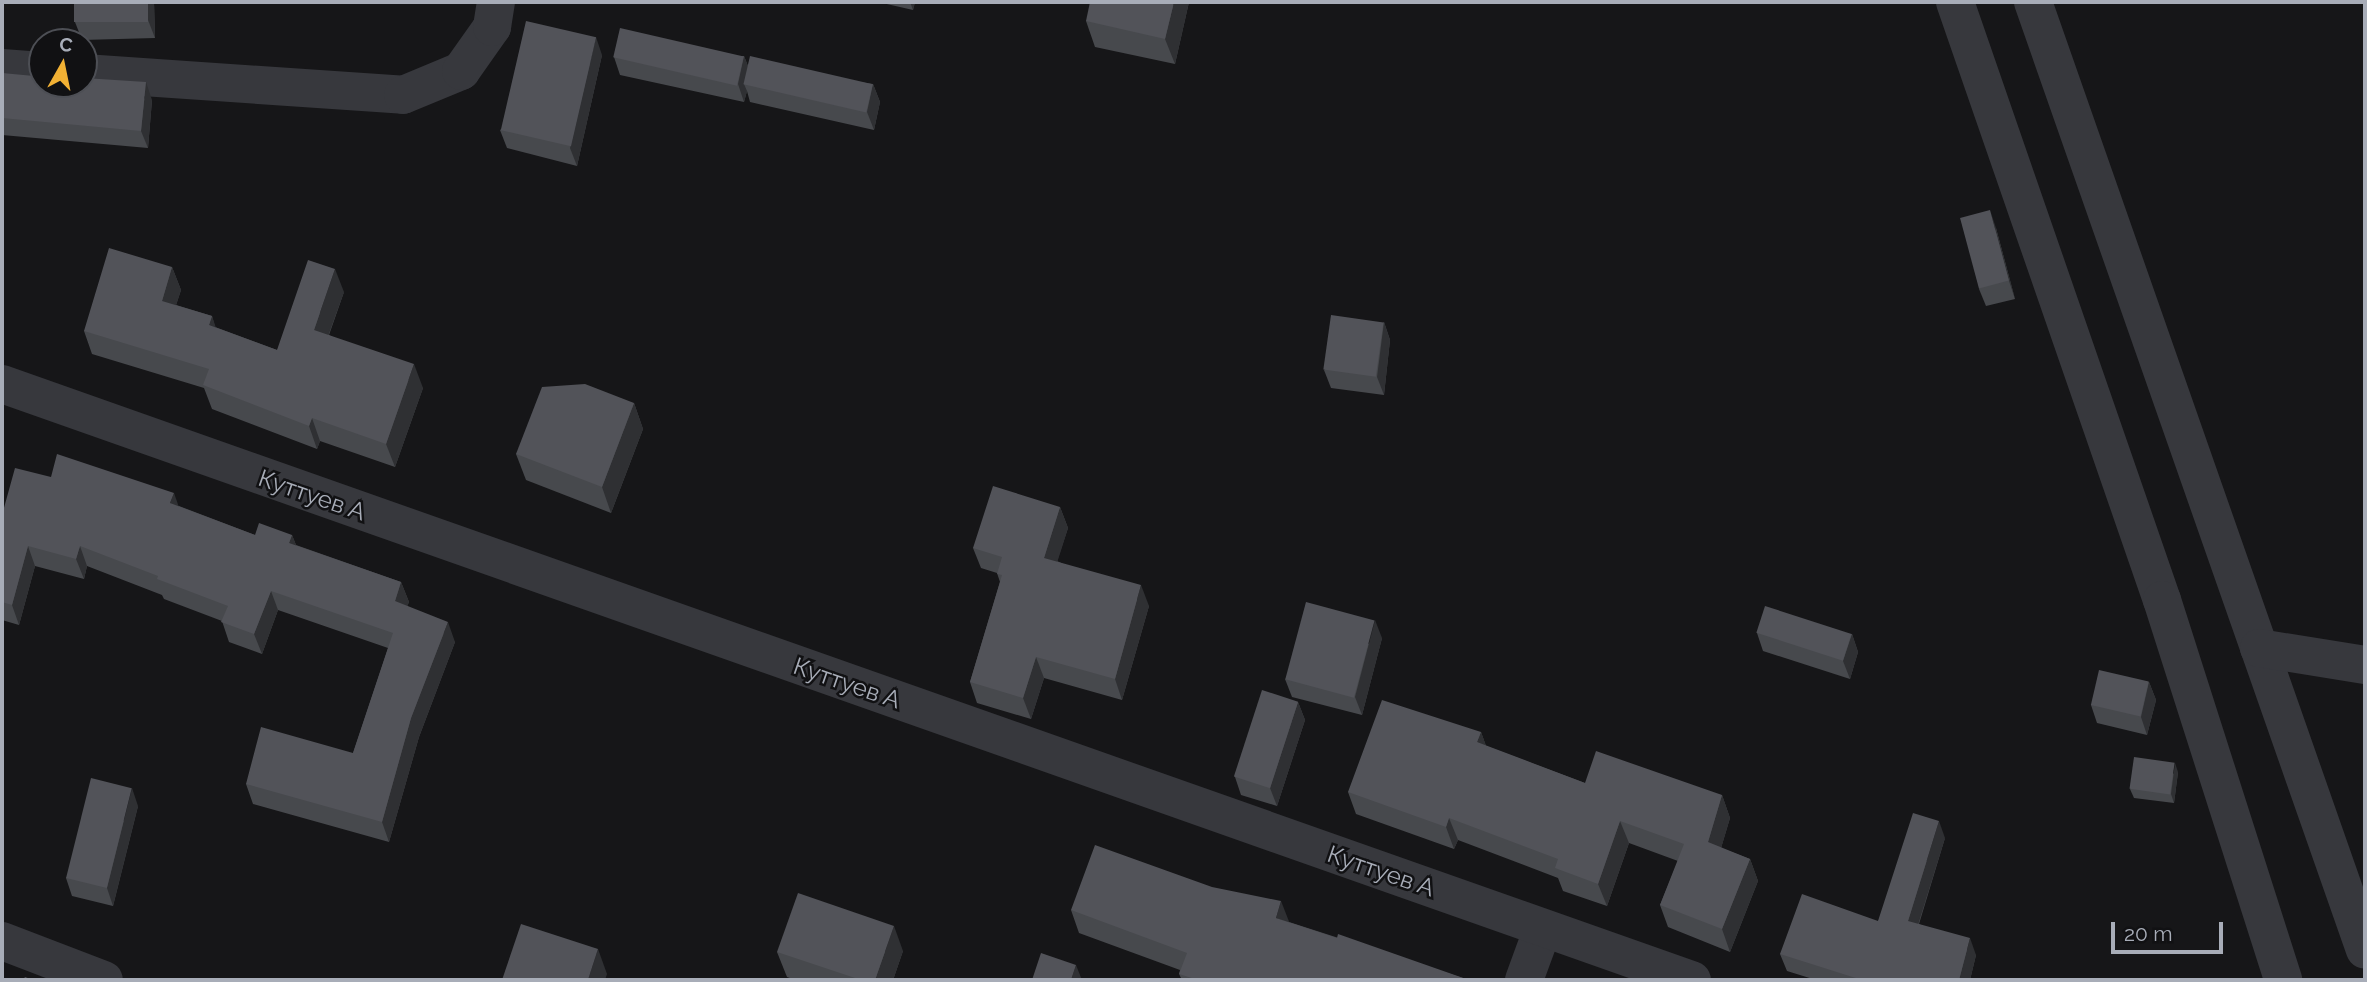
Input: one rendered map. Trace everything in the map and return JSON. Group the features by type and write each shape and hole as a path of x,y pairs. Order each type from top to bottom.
{"street":[{"path":"98,74 403,95 461,71 492,27 496,2"},
{"path":"1955,2 2162,600 2283,980"},
{"path":"2033,2 2365,950"},
{"path":"2,68 28,70"},
{"name":"Куттуев А","path":"2,384 1692,980"},
{"path":"2259,648 2365,665"},
{"path":"1524,980 1543,928"},
{"path":"2,941 104,980"}],"building":[{"path":"74,2 148,2 148,22 74,22"},
{"path":"1090,2 1174,2 1165,39 1086,21"},
{"path":"526,21 596,37 571,146 501,130"},
{"path":"620,28 744,57 737,86 613,57"},
{"path":"750,56 873,84 866,113 743,84"},
{"path":"2,73 28,75 28,98 98,98 98,79 146,82 141,131 2,118"},
{"path":"1990,210 2009,281 1979,289 1960,218"},
{"path":"109,248 172,267 162,301 212,316 209,325 277,350 308,260 335,269 314,330 414,364 386,444 312,418 309,426 203,385 209,369 84,331"},
{"path":"1331,315 1383,322 1376,377 1323,369"},
{"path":"585,384 634,403 602,487 516,454 542,387"},
{"path":"57,454 174,493 170,503 255,535 259,523 292,535 289,543 401,582 395,601 448,622 411,718 382,822 246,784 261,727 353,753 393,633 271,591 254,634 221,622 228,606 80,546 76,559 28,546 12,605 2,602 2,515 15,468 51,477"},
{"path":"993,486 1060,507 1044,558 1141,585 1115,679 1036,657 1023,698 970,682 1002,575 997,574 1002,557 973,548"},
{"path":"1306,602 1375,620 1354,698 1285,679"},
{"path":"1765,606 1852,634 1843,661 1756,633"},
{"path":"2099,670 2149,681 2141,717 2091,705"},
{"path":"1262,690 1298,702 1270,788 1234,777"},
{"path":"1382,700 1481,732 1477,742 1585,783 1596,751 1722,795 1708,842 1750,859 1722,929 1660,905 1684,844 1620,821 1598,884 1555,868 1558,859 1449,818 1446,827 1348,792"},
{"path":"2134,757 2175,763 2170,794 2130,789"},
{"path":"91,778 132,788 107,888 66,878"},
{"path":"1913,813 1939,821 1908,921 1970,938 1959,980 1862,980 1780,954 1802,894 1878,921"},
{"path":"1095,845 1212,887 1281,901 1276,918 1337,938 1338,934 1469,980 1198,980 1179,974 1187,953 1071,910"},
{"path":"798,893 894,926 875,980 861,980 777,952"},
{"path":"521,924 598,949 588,980 502,980"},
{"path":"1041,953 1076,965 1071,980 1032,980"}]}
